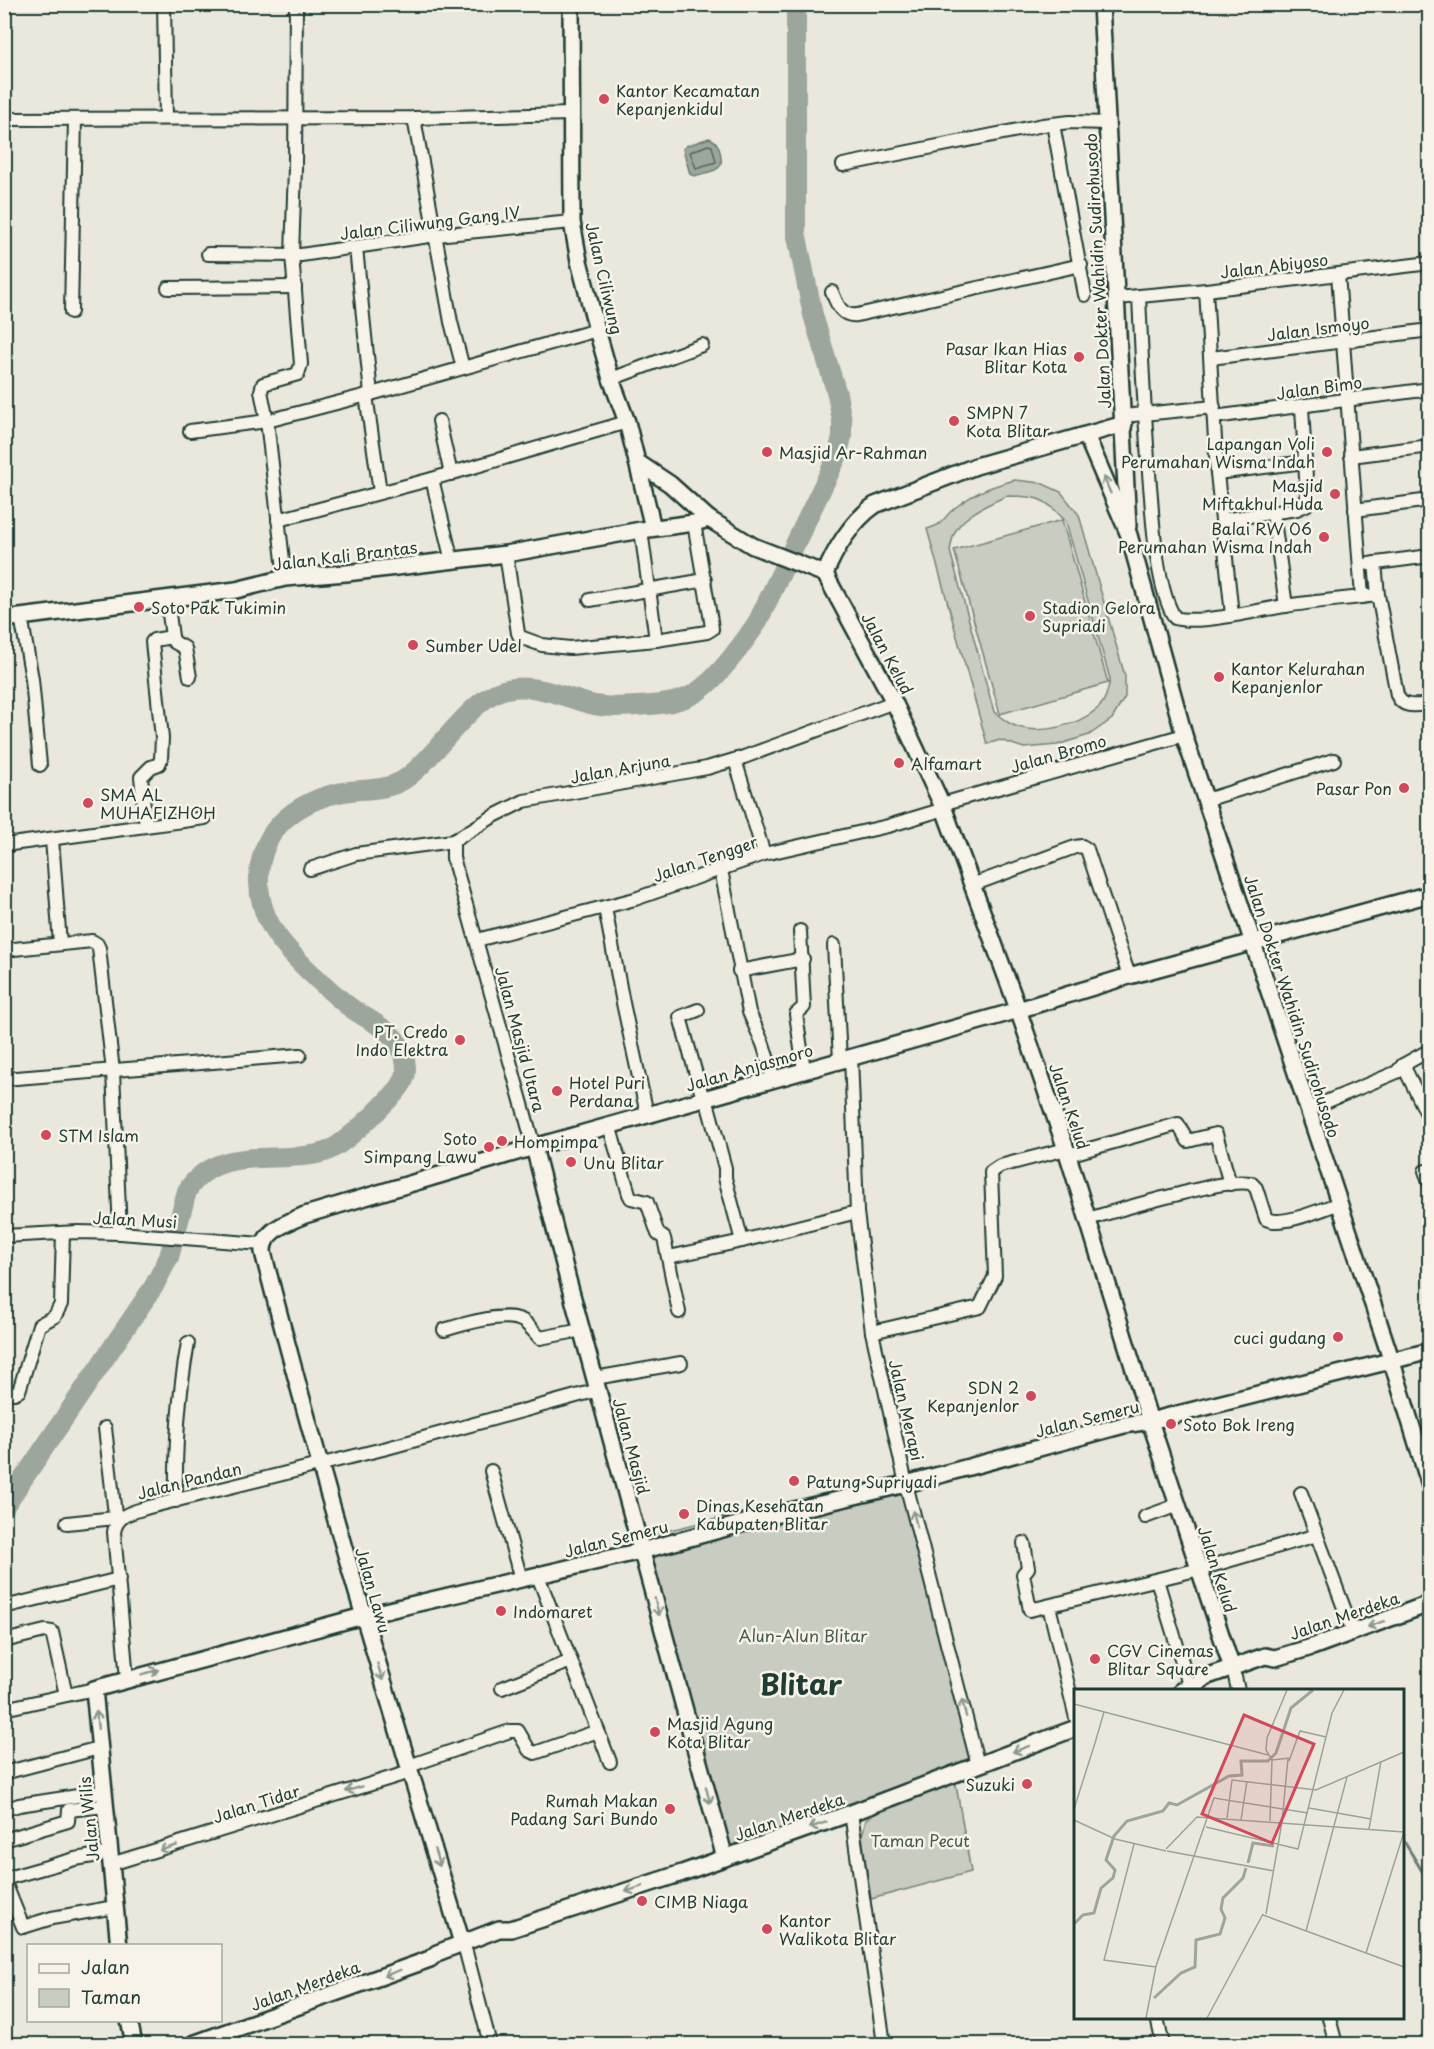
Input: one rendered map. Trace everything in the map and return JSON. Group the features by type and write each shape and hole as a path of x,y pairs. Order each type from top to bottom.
{"main road":[{"name":"Jalan Ciliwung","path":"570,4 572,222 579,261 597,330 611,379 627,422 637,462 647,529"},
{"name":"Jalan Dokter Wahidin Sudirohusodo","path":"1101,4 1119,298 1129,535"},
{"path":"637,462 669,484 709,519 753,546 820,572 846,535 875,505 976,465 1086,435 1124,419"},
{"name":"Jalan Dokter Wahidin Sudirohusodo","path":"1086,435 1129,535 1184,735 1340,1203 1430,1486"},
{"name":"Jalan Kali Brantas","path":"4,619 236,590 285,578 506,554 647,529 694,524 709,519"},
{"name":"Jalan Kelud","path":"820,572 894,702 943,806 1067,1152 1150,1421 1235,1678"},
{"name":"Jalan Anjasmoro","path":"262,1244 269,1234 304,1215 1129,976 1430,894"},
{"name":"Jalan Masjid","path":"534,1147 725,1857"},
{"name":"Jalan Lawu","path":"262,1244 262,1252 363,1616 464,1948"},
{"name":"Jalan Semeru","path":"94,1689 363,1616 642,1551 788,1511 906,1484 1124,1425 1150,1421 1430,1351"},
{"name":"Jalan Merdeka","path":"1189,1688 1205,1677 1235,1678 1264,1656 1275,1658 1428,1604"},
{"name":"Jalan Wilis","path":"94,1689 119,1944"},
{"name":"Jalan Merdeka","path":"193,2044 430,1959 437,1953 464,1948 499,1929 511,1929 725,1857 851,1813 1074,1729"},
{"path":"129,2022 134,2044"}],"street":[{"path":"164,4 166,118"},
{"path":"285,578 267,421 261,391 262,386 266,383 295,375 301,368 292,255 296,4"},
{"path":"4,119 414,118 571,114"},
{"path":"414,118 451,322 463,369"},
{"path":"71,312 75,119"},
{"path":"843,165 1053,124 1107,123"},
{"path":"1053,124 1086,295"},
{"name":"Jalan Ciliwung Gang IV","path":"208,254 292,255 356,248 436,235 572,222"},
{"path":"356,248 380,492"},
{"name":"Jalan Abiyoso","path":"1119,298 1430,263"},
{"path":"832,292 841,310 851,316 1081,265"},
{"path":"1338,274 1362,597"},
{"path":"168,288 295,286"},
{"path":"1206,290 1217,473 1232,615"},
{"path":"1139,296 1145,415 1157,551 1175,618 1187,620 1232,615 1378,595"},
{"path":"190,431 267,421 369,395 597,330"},
{"name":"Jalan Ismoyo","path":"1211,358 1430,330"},
{"path":"611,379 702,345"},
{"name":"Jalan Bimo","path":"1124,419 1145,415 1302,407 1430,389"},
{"path":"1222,520 1298,509 1306,505 1302,407"},
{"path":"439,421 451,474"},
{"path":"278,520 451,474 627,422"},
{"path":"1351,456 1430,446"},
{"path":"1217,473 1305,462"},
{"path":"432,479 453,561"},
{"path":"1355,510 1430,500"},
{"path":"1273,513 1286,606"},
{"path":"506,554 516,627 520,637 542,645 570,648 656,640 707,632 712,629 694,524"},
{"path":"647,529 648,590 656,640"},
{"path":"1359,565 1429,558"},
{"path":"1375,563 1378,595 1399,700 1408,706 1430,704"},
{"path":"590,600 705,580"},
{"path":"166,598 172,637 174,642 185,648 190,678"},
{"path":"21,616 32,679 40,765"},
{"path":"146,826 141,777 159,764 162,738 152,642 172,637"},
{"name":"Jalan Arjuna","path":"453,840 524,801 675,775 735,760 894,702"},
{"name":"Jalan Bromo","path":"943,806 1184,735"},
{"path":"735,760 764,855"},
{"path":"1206,800 1334,760"},
{"name":"Jalan Tengger","path":"477,940 605,908 764,855 888,825 943,806"},
{"path":"4,845 205,818"},
{"path":"52,839 60,944"},
{"path":"310,869 356,854 453,840 453,858 477,940"},
{"path":"972,885 1082,846 1087,849 1129,976"},
{"path":"721,870 739,970 752,1022 764,1044 774,1079"},
{"path":"605,908 647,1114"},
{"path":"800,931 804,1007 796,1014 804,1070"},
{"name":"Jalan Masjid Utara","path":"477,940 534,1147"},
{"path":"4,950 92,941 99,948 113,1071 120,1233"},
{"name":"Jalan Merapi","path":"834,945 857,1212 872,1332 906,1484 978,1765"},
{"path":"739,970 803,959"},
{"path":"698,1010 680,1017 725,1168 742,1241"},
{"path":"1308,1109 1397,1072 1403,1065 1430,1050"},
{"path":"4,1079 300,1055"},
{"path":"1403,1065 1429,1118"},
{"path":"872,1332 980,1307 995,1276 991,1172 1000,1166 1178,1124 1188,1141 1216,1134 1230,1184"},
{"path":"609,1125 629,1194 631,1198 646,1202 658,1234 664,1238 679,1312"},
{"path":"1425,1171 1430,1184"},
{"path":"1088,1219 1149,1200 1221,1184 1252,1184 1256,1188 1266,1220 1272,1222 1340,1203"},
{"path":"669,1257 857,1212"},
{"path":"4,1391 14,1393 19,1391 39,1325 55,1316 61,1304 63,1233"},
{"name":"Jalan Musi","path":"4,1236 120,1233 262,1244"},
{"path":"444,1330 484,1320 508,1318 523,1321 540,1338 582,1330"},
{"path":"176,1501 177,1410 188,1343"},
{"name":"Jalan Pandan","path":"115,1521 130,1512 398,1446 597,1384 681,1363"},
{"path":"105,1428 115,1521 115,1554 127,1679"},
{"path":"491,1471 521,1579"},
{"path":"1301,1493 1353,1632"},
{"path":"1145,1517 1178,1505"},
{"path":"67,1523 115,1521"},
{"path":"1024,1543 1028,1568 1023,1574 1030,1610 1200,1569 1317,1535"},
{"path":"538,1576 610,1762"},
{"path":"4,1607 119,1579"},
{"path":"1157,1580 1189,1688"},
{"path":"1049,1606 1074,1710"},
{"path":"4,1641 45,1631 52,1632 66,1695"},
{"path":"502,1688 571,1661"},
{"path":"5,1707 94,1689"},
{"name":"Jalan Tidar","path":"4,1880 75,1859 111,1859 410,1769 510,1731 518,1731 529,1750 535,1753 598,1731"},
{"path":"4,1773 99,1748"},
{"path":"4,1810 19,1805 105,1799"},
{"path":"4,1840 68,1821 69,1810 105,1799"},
{"path":"851,1813 884,2044"},
{"path":"4,1880 22,1927 52,1918 115,1906"},
{"path":"464,1948 490,2044"},
{"path":"1157,2019 1163,2044"},
{"path":"1329,2019 1336,2044"}],"green space":[{"path":"1015,480 1041,483 1061,492 1079,515 1125,676 1125,697 1112,719 1089,735 1057,745 1024,748 1000,740 987,744 927,529 941,522 951,511 970,497","holes":["1007,496 1034,498 1047,503 1066,522 1110,679 1105,698 1098,708 1079,720 1055,728 1019,727 994,712 950,551 955,532 970,515"]},
{"path":"1062,520 1108,683 1000,714 954,550"},
{"name":"Alun-Alun Blitar","path":"898,1476 974,1762 729,1852 636,1538"},
{"name":"Taman Pecut","path":"955,1779 971,1872 871,1899 862,1836 866,1820 889,1804"}],"water":[{"path":"709,138 719,148 720,166 713,171 694,176 690,174 683,149"}],"waterway":[{"path":"4,1507 154,1286 169,1257 187,1191 200,1176 215,1166 232,1161 307,1156 332,1149 374,1114 405,1078 404,1056 394,1038 387,1031 346,1005 295,958 277,936 264,912 259,883 261,860 266,845 279,825 294,812 321,798 399,783 417,770 467,715 494,694 507,689 539,689 607,707 657,704 685,698 701,689 719,673 757,623 837,457 842,437 842,421 837,394 813,315 796,232 796,4"},
{"path":"1404,1841 1430,1884"}],"place":[{"name":"Kantor Kecamatan Kepanjenkidul","path":"604,99"},
{"name":"Pasar Ikan Hias Blitar Kota","path":"1079,357"},
{"name":"SMPN 7 Kota Blitar","path":"954,421"},
{"name":"Masjid Ar-Rahman","path":"767,452"},
{"name":"Lapangan Voli Perumahan Wisma Indah","path":"1327,452"},
{"name":"Masjid Miftakhul Huda","path":"1335,494"},
{"name":"Balai RW 06 Perumahan Wisma Indah","path":"1324,537"},
{"name":"Soto Pak Tukimin","path":"139,607"},
{"name":"Stadion Gelora Supriadi","path":"1030,616"},
{"name":"Sumber Udel","path":"413,645"},
{"name":"Kantor Kelurahan Kepanjenlor","path":"1219,677"},
{"name":"Alfamart","path":"899,763"},
{"name":"Pasar Pon","path":"1404,788"},
{"name":"SMA AL MUHAFIZHOH","path":"88,803"},
{"name":"PT. Credo Indo Elektra","path":"460,1040"},
{"name":"Hotel Puri Perdana","path":"557,1091"},
{"name":"STM Islam","path":"46,1135"},
{"name":"Hompimpa","path":"502,1141"},
{"name":"Soto Simpang Lawu","path":"489,1147"},
{"name":"Unu Blitar","path":"571,1162"},
{"name":"cuci gudang","path":"1338,1337"},
{"name":"SDN 2 Kepanjenlor","path":"1031,1396"},
{"name":"Soto Bok Ireng","path":"1171,1424"},
{"name":"Patung Supriyadi","path":"794,1481"},
{"name":"Dinas Kesehatan Kabupaten Blitar","path":"684,1514"},
{"name":"Indomaret","path":"501,1611"},
{"name":"CGV Cinemas Blitar Square","path":"1095,1659"},
{"name":"Masjid Agung Kota Blitar","path":"655,1732"},
{"name":"Suzuki","path":"1027,1784"},
{"name":"Rumah Makan Padang Sari Bundo","path":"670,1809"},
{"name":"CIMB Niaga","path":"642,1901"},
{"name":"Kantor Walikota Blitar","path":"767,1929"}],"district":[{"name":"Blitar","path":"801,1683"}]}
